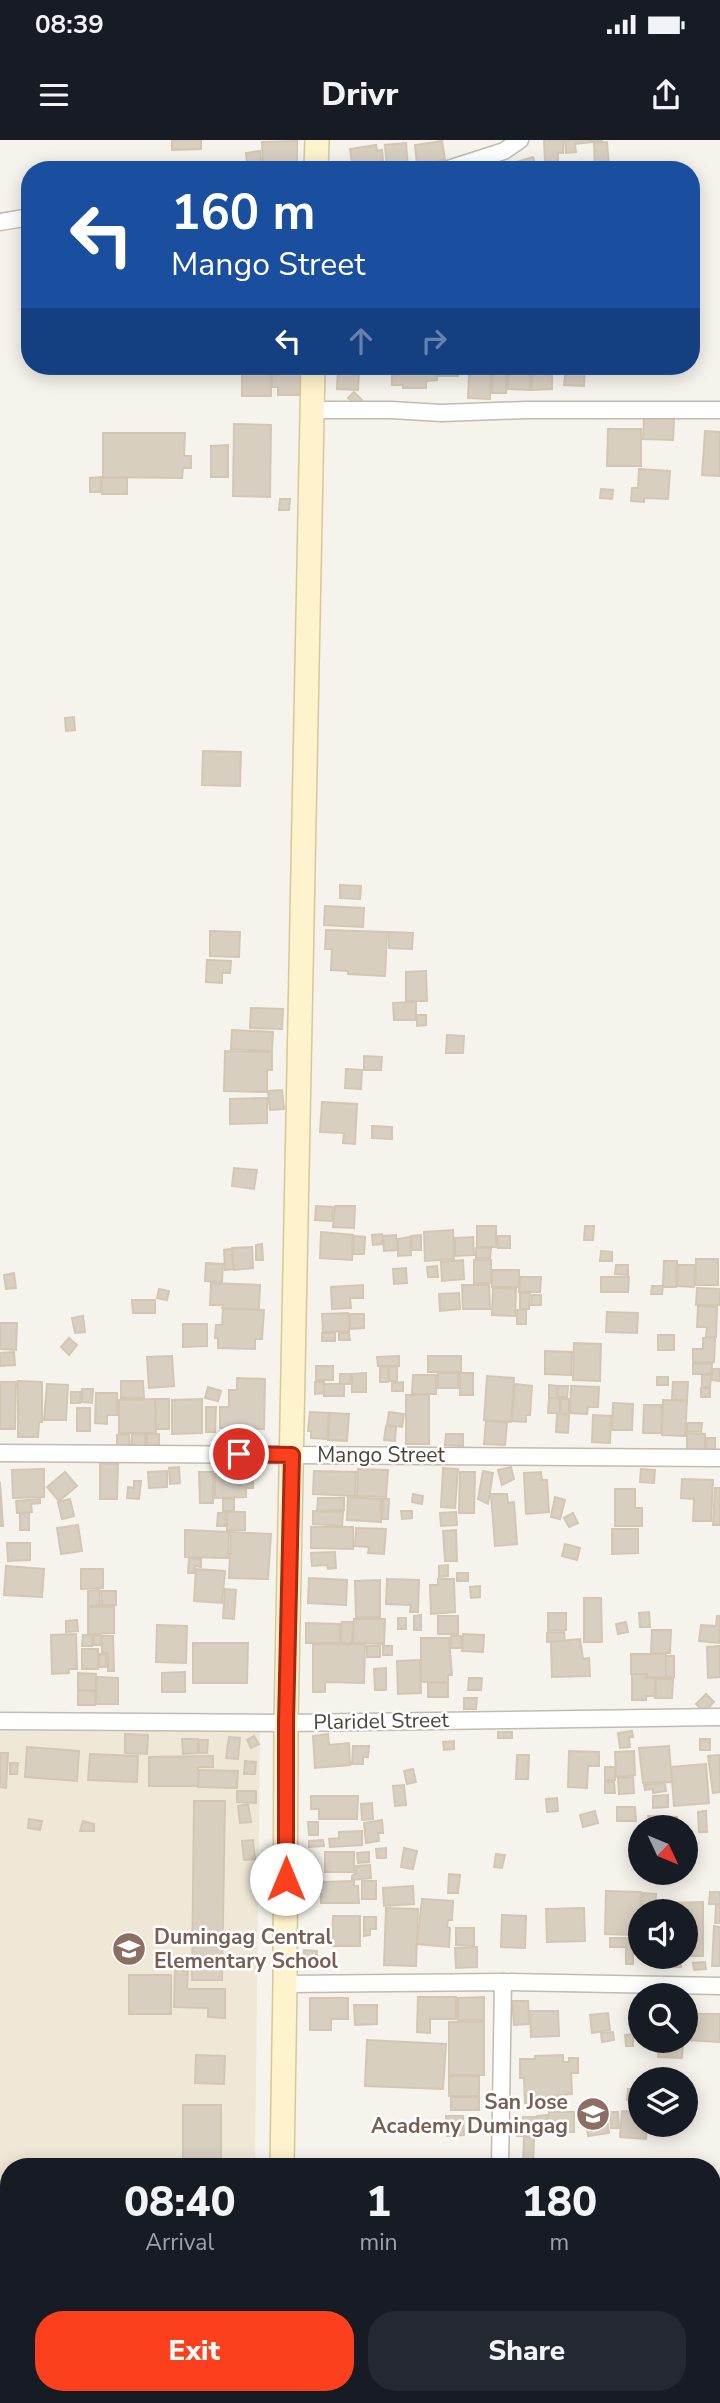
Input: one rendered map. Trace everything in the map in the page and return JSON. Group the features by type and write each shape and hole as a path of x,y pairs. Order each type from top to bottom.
{"main road":[{"path":"316,161 317,140"},
{"path":"282,2158 286,1723 313,375"}],"street":[{"path":"473,161 504,151 520,140"},
{"path":"0,222 21,218"},
{"path":"313,410 441,413 720,410"},
{"name":"Mango Street","path":"0,1453 720,1458"},
{"name":"Plaridel Street","path":"0,1721 286,1723 720,1717"},
{"path":"500,2158 503,1982"},
{"path":"285,1983 503,1982 720,1986"}],"shaded area":[{"name":"Dumingag Central Elementary School","path":"0,1731 260,1732 255,2158 0,2158"}],"building":[{"path":"172,140 201,140 201,149 172,150"},
{"path":"544,140 563,140 563,153 558,153 558,161 545,161"},
{"path":"565,140 602,141 575,144 576,152 566,153"},
{"path":"297,141 297,161 263,161 262,142"},
{"path":"442,141 445,160 417,161 415,145"},
{"path":"607,142 609,161 595,161 594,143"},
{"path":"406,143 407,161 386,161 385,145"},
{"path":"376,145 377,151 382,150 383,161 352,161 350,149"},
{"path":"260,151 261,161 247,161 246,153"},
{"path":"242,375 271,375 271,396 242,396"},
{"path":"272,375 301,375 300,395 278,395 278,387 272,387"},
{"path":"338,375 359,375 358,390 337,389"},
{"path":"392,375 437,375 437,380 426,381 426,388 392,385"},
{"path":"469,375 491,375 490,399 468,398"},
{"path":"492,375 507,375 506,393 492,393"},
{"path":"508,375 530,375 530,390 508,389"},
{"path":"531,375 552,375 552,389 532,390"},
{"path":"565,375 585,375 584,386 564,385"},
{"path":"354,392 362,400 357,406 348,398"},
{"path":"644,418 674,419 673,440 643,439"},
{"path":"234,424 271,425 270,497 233,496"},
{"path":"608,429 641,429 641,466 607,466"},
{"path":"705,431 720,432 720,476 702,475"},
{"path":"103,433 185,433 184,456 191,456 191,468 183,468 182,478 103,477"},
{"path":"228,445 228,477 211,477 211,446"},
{"path":"639,469 670,471 668,499 644,498 644,502 631,501 632,488 638,488"},
{"path":"101,477 101,492 90,492 90,478"},
{"path":"102,478 127,478 127,494 102,494"},
{"path":"601,489 613,490 612,499 600,498"},
{"path":"280,499 290,499 289,510 279,510"},
{"path":"74,717 75,730 66,731 65,718"},
{"path":"203,751 241,752 240,786 202,785"},
{"path":"340,885 361,886 360,899 340,898"},
{"path":"325,906 364,908 363,927 324,925"},
{"path":"326,930 387,932 385,976 331,970 332,949 325,949"},
{"path":"210,931 240,932 239,957 210,956"},
{"path":"389,932 413,933 412,949 389,948"},
{"path":"207,960 231,961 230,973 222,973 222,983 206,982"},
{"path":"426,971 427,1001 406,1001 406,972"},
{"path":"416,1002 416,1020 394,1020 393,1003"},
{"path":"251,1008 283,1009 282,1029 250,1028"},
{"path":"417,1015 426,1015 426,1025 417,1026"},
{"path":"232,1030 273,1032 272,1051 231,1049"},
{"path":"447,1035 464,1036 463,1053 446,1053"},
{"path":"225,1051 272,1052 272,1070 267,1070 267,1092 224,1091"},
{"path":"364,1056 382,1057 381,1070 364,1070"},
{"path":"346,1069 362,1070 361,1089 345,1088"},
{"path":"282,1090 284,1109 270,1110 268,1091"},
{"path":"267,1098 267,1123 230,1124 230,1099"},
{"path":"322,1102 357,1104 355,1144 343,1143 344,1133 320,1132"},
{"path":"372,1126 392,1127 392,1139 372,1138"},
{"path":"234,1168 257,1170 254,1189 232,1186"},
{"path":"316,1206 333,1207 332,1221 315,1220"},
{"path":"335,1206 355,1206 354,1228 333,1227"},
{"path":"477,1226 496,1226 496,1247 477,1247"},
{"path":"585,1226 594,1226 593,1240 584,1240"},
{"path":"453,1230 454,1259 425,1261 424,1232"},
{"path":"321,1232 353,1235 352,1260 320,1258"},
{"path":"382,1234 382,1244 373,1245 372,1235"},
{"path":"396,1235 397,1250 384,1251 383,1236"},
{"path":"421,1235 421,1250 412,1250 411,1236"},
{"path":"354,1236 365,1237 364,1254 353,1254"},
{"path":"497,1236 510,1236 510,1248 498,1248"},
{"path":"410,1237 411,1255 398,1256 398,1239"},
{"path":"473,1237 474,1255 455,1256 455,1238"},
{"path":"262,1244 263,1260 256,1260 256,1245"},
{"path":"252,1247 253,1268 234,1270 232,1248"},
{"path":"476,1248 491,1248 490,1258 476,1258"},
{"path":"232,1249 233,1269 225,1270 224,1250"},
{"path":"601,1251 612,1252 612,1261 600,1261"},
{"path":"696,1259 718,1259 718,1285 695,1285"},
{"path":"463,1260 464,1279 442,1281 441,1262"},
{"path":"474,1260 491,1260 491,1283 474,1283"},
{"path":"664,1261 677,1261 676,1287 663,1287"},
{"path":"206,1263 223,1264 222,1282 205,1281"},
{"path":"616,1265 628,1265 628,1275 615,1274"},
{"path":"678,1265 695,1265 694,1287 677,1286"},
{"path":"437,1266 438,1277 428,1277 427,1267"},
{"path":"406,1268 407,1283 394,1284 393,1269"},
{"path":"492,1270 519,1270 519,1287 492,1287"},
{"path":"14,1273 16,1288 6,1289 4,1275"},
{"path":"520,1277 541,1277 540,1292 519,1292"},
{"path":"601,1277 629,1277 628,1292 601,1292"},
{"path":"211,1283 260,1285 259,1309 210,1305"},
{"path":"363,1285 363,1298 350,1298 351,1308 332,1309 331,1287"},
{"path":"462,1285 489,1285 490,1309 463,1309"},
{"path":"652,1286 663,1286 662,1294 651,1294"},
{"path":"493,1288 516,1289 515,1316 492,1315"},
{"path":"697,1288 720,1289 720,1305 696,1305"},
{"path":"159,1289 169,1291 167,1300 157,1298"},
{"path":"459,1293 460,1309 440,1311 439,1294"},
{"path":"520,1293 530,1293 529,1309 520,1309"},
{"path":"532,1295 541,1295 541,1305 531,1305"},
{"path":"132,1300 155,1300 155,1313 133,1313"},
{"path":"698,1306 717,1307 716,1337 706,1337 707,1327 697,1327"},
{"path":"223,1309 264,1310 262,1339 255,1339 255,1349 218,1348 218,1338 215,1338 216,1325 222,1325"},
{"path":"517,1310 526,1310 526,1324 517,1324"},
{"path":"607,1312 638,1313 637,1333 606,1332"},
{"path":"348,1313 349,1331 323,1332 322,1314"},
{"path":"350,1314 364,1314 364,1328 350,1329"},
{"path":"83,1316 85,1332 75,1333 72,1318"},
{"path":"0,1323 17,1323 16,1350 0,1349"},
{"path":"183,1324 207,1324 207,1346 183,1347"},
{"path":"322,1333 335,1333 335,1341 322,1341"},
{"path":"339,1333 349,1333 350,1340 339,1340"},
{"path":"658,1335 674,1335 674,1350 658,1350"},
{"path":"69,1338 77,1345 69,1355 61,1347"},
{"path":"703,1338 715,1338 714,1362 693,1362 693,1349 703,1349"},
{"path":"574,1343 601,1344 600,1381 573,1380"},
{"path":"545,1351 572,1352 571,1375 545,1374"},
{"path":"14,1352 15,1365 0,1366 0,1353"},
{"path":"172,1356 174,1386 149,1388 147,1357"},
{"path":"399,1356 399,1366 378,1366 377,1357"},
{"path":"428,1356 461,1356 461,1372 428,1372"},
{"path":"693,1363 712,1364 711,1374 693,1374"},
{"path":"316,1366 333,1366 333,1380 316,1380"},
{"path":"397,1366 397,1381 389,1381 389,1367"},
{"path":"380,1367 388,1367 388,1382 380,1382"},
{"path":"712,1369 720,1369 720,1381 712,1380"},
{"path":"366,1373 366,1392 352,1392 352,1374"},
{"path":"438,1373 458,1373 458,1388 438,1388"},
{"path":"460,1373 473,1373 473,1395 460,1395"},
{"path":"340,1374 351,1374 350,1384 340,1384"},
{"path":"413,1375 436,1375 436,1394 412,1394"},
{"path":"702,1375 711,1375 710,1387 702,1387"},
{"path":"487,1376 514,1378 511,1422 484,1420"},
{"path":"657,1377 668,1377 668,1385 657,1385"},
{"path":"237,1378 265,1379 264,1429 220,1428 220,1407 229,1407 229,1390 237,1390"},
{"path":"18,1381 42,1382 42,1422 39,1422 38,1437 18,1437"},
{"path":"121,1381 143,1381 144,1398 121,1398"},
{"path":"0,1382 16,1382 15,1429 0,1429"},
{"path":"315,1382 324,1382 324,1393 315,1394"},
{"path":"403,1382 403,1391 392,1391 392,1383"},
{"path":"673,1382 688,1382 687,1400 672,1399"},
{"path":"47,1384 68,1385 66,1420 44,1420"},
{"path":"324,1384 344,1384 344,1396 324,1396"},
{"path":"515,1384 532,1386 530,1415 526,1415 526,1422 512,1421"},
{"path":"549,1385 557,1386 557,1398 549,1398"},
{"path":"558,1386 568,1386 567,1397 557,1397"},
{"path":"571,1386 599,1387 598,1407 588,1407 587,1414 570,1413"},
{"path":"208,1387 221,1391 218,1401 205,1398"},
{"path":"701,1388 710,1388 710,1397 701,1397"},
{"path":"82,1389 93,1389 92,1403 82,1402"},
{"path":"71,1392 80,1392 80,1403 71,1403"},
{"path":"96,1393 117,1393 117,1415 107,1415 107,1424 95,1423"},
{"path":"406,1395 429,1395 429,1444 406,1444"},
{"path":"549,1398 560,1399 560,1413 548,1413"},
{"path":"155,1399 156,1433 119,1433 119,1400"},
{"path":"155,1399 169,1399 169,1429 156,1429"},
{"path":"202,1399 202,1433 172,1434 172,1400"},
{"path":"561,1399 569,1399 569,1413 561,1413"},
{"path":"663,1400 687,1401 685,1436 662,1435"},
{"path":"613,1403 633,1404 632,1430 612,1430"},
{"path":"644,1405 662,1405 661,1433 643,1433"},
{"path":"206,1407 216,1407 215,1432 206,1432"},
{"path":"77,1408 90,1408 90,1431 77,1431"},
{"path":"310,1412 329,1413 327,1439 311,1438 311,1431 308,1431"},
{"path":"389,1412 404,1414 402,1427 387,1425"},
{"path":"330,1413 349,1414 347,1441 328,1440"},
{"path":"557,1414 569,1415 568,1433 556,1432"},
{"path":"593,1415 611,1416 610,1443 592,1442"},
{"path":"486,1421 507,1423 505,1445 484,1444"},
{"path":"687,1423 702,1423 701,1432 687,1431"},
{"path":"386,1426 396,1427 395,1441 384,1440"},
{"path":"687,1433 705,1434 705,1451 687,1450"},
{"path":"129,1434 130,1447 117,1447 117,1435"},
{"path":"132,1434 145,1434 145,1448 132,1448"},
{"path":"147,1434 159,1434 159,1445 147,1445"},
{"path":"446,1434 463,1434 463,1446 445,1445"},
{"path":"707,1438 715,1438 715,1449 706,1449"},
{"path":"100,1463 118,1464 117,1499 100,1499"},
{"path":"179,1467 180,1483 170,1484 169,1468"},
{"path":"511,1467 514,1479 502,1485 498,1470"},
{"path":"443,1468 458,1469 455,1508 441,1507"},
{"path":"44,1469 44,1497 13,1498 12,1470"},
{"path":"358,1469 388,1470 386,1497 357,1496"},
{"path":"641,1469 655,1470 654,1483 640,1482"},
{"path":"167,1471 167,1487 149,1488 148,1472"},
{"path":"314,1471 356,1472 355,1496 313,1494"},
{"path":"483,1471 493,1473 488,1504 478,1499"},
{"path":"65,1472 77,1486 59,1501 47,1487"},
{"path":"199,1472 213,1472 213,1503 200,1503"},
{"path":"460,1472 475,1472 474,1513 459,1513"},
{"path":"541,1472 542,1480 547,1480 549,1512 526,1514 524,1473"},
{"path":"215,1474 253,1474 253,1488 246,1488 246,1497 215,1498"},
{"path":"682,1479 713,1480 711,1521 693,1521 694,1499 681,1498"},
{"path":"134,1481 141,1481 139,1499 127,1498 128,1487 134,1488"},
{"path":"0,1482 3,1526 0,1526"},
{"path":"715,1488 720,1488 720,1525 713,1525"},
{"path":"615,1489 635,1489 635,1508 642,1508 642,1526 615,1526"},
{"path":"413,1494 423,1496 422,1504 412,1502"},
{"path":"491,1494 507,1494 508,1503 514,1502 517,1544 495,1546"},
{"path":"348,1497 381,1499 381,1522 347,1520"},
{"path":"555,1497 565,1500 560,1519 551,1517"},
{"path":"318,1498 344,1498 344,1510 317,1511"},
{"path":"40,1499 40,1503 31,1504 32,1512 17,1513 16,1501"},
{"path":"70,1499 74,1516 62,1519 58,1502"},
{"path":"223,1499 234,1499 234,1511 223,1511"},
{"path":"383,1499 389,1499 388,1519 382,1519"},
{"path":"313,1511 343,1512 342,1526 313,1524"},
{"path":"401,1511 412,1511 412,1518 402,1519"},
{"path":"227,1512 245,1512 245,1530 227,1530"},
{"path":"456,1512 457,1525 441,1526 440,1513"},
{"path":"29,1513 29,1530 20,1530 20,1514"},
{"path":"218,1513 226,1513 225,1526 217,1526"},
{"path":"573,1513 578,1523 569,1527 564,1518"},
{"path":"78,1525 82,1551 61,1554 57,1528"},
{"path":"311,1527 353,1527 353,1549 311,1548"},
{"path":"356,1528 386,1529 384,1554 368,1553 369,1547 355,1546"},
{"path":"612,1529 638,1529 638,1553 612,1554"},
{"path":"185,1530 229,1532 228,1558 185,1557"},
{"path":"456,1530 457,1561 445,1561 443,1531"},
{"path":"231,1532 271,1534 268,1579 229,1578"},
{"path":"7,1543 30,1543 30,1560 8,1561"},
{"path":"565,1544 580,1548 577,1560 562,1556"},
{"path":"335,1552 336,1568 328,1569 327,1565 312,1566 311,1553"},
{"path":"189,1558 201,1559 201,1567 195,1566 194,1573 188,1573"},
{"path":"448,1565 448,1576 439,1577 439,1566"},
{"path":"6,1566 44,1569 42,1597 4,1595"},
{"path":"81,1569 103,1569 103,1588 81,1589"},
{"path":"196,1569 225,1571 222,1603 194,1601"},
{"path":"457,1573 468,1573 468,1581 457,1581"},
{"path":"309,1578 347,1580 346,1605 308,1603"},
{"path":"387,1579 419,1580 418,1612 410,1612 411,1605 386,1604"},
{"path":"438,1579 454,1579 455,1612 431,1614 430,1585 438,1585"},
{"path":"380,1580 380,1617 356,1617 355,1581"},
{"path":"480,1586 480,1597 471,1598 470,1587"},
{"path":"225,1589 236,1590 234,1619 223,1618"},
{"path":"99,1590 100,1605 88,1606 88,1591"},
{"path":"101,1591 116,1591 116,1605 102,1605"},
{"path":"584,1598 601,1598 602,1642 584,1642"},
{"path":"88,1607 114,1607 114,1633 88,1634"},
{"path":"649,1612 650,1627 640,1627 639,1613"},
{"path":"548,1613 566,1613 566,1630 548,1631"},
{"path":"421,1615 421,1630 414,1630 414,1616"},
{"path":"438,1616 458,1616 458,1634 438,1634"},
{"path":"717,1616 720,1616 719,1643 699,1641 701,1625 716,1626"},
{"path":"398,1618 406,1618 406,1629 398,1629"},
{"path":"354,1619 385,1619 384,1644 353,1643"},
{"path":"77,1620 78,1631 66,1632 66,1621"},
{"path":"342,1622 353,1622 352,1643 341,1643"},
{"path":"626,1622 628,1632 618,1634 616,1624"},
{"path":"306,1623 340,1624 340,1643 306,1643"},
{"path":"157,1625 187,1626 186,1663 156,1662"},
{"path":"652,1630 671,1630 670,1653 651,1653"},
{"path":"564,1632 565,1641 547,1642 547,1633"},
{"path":"76,1634 77,1669 69,1669 69,1673 52,1674 51,1635"},
{"path":"463,1634 484,1635 483,1652 462,1651"},
{"path":"83,1635 92,1635 92,1646 82,1646"},
{"path":"94,1635 101,1635 102,1645 94,1645"},
{"path":"102,1636 113,1636 114,1671 108,1671 108,1653 102,1653"},
{"path":"451,1636 461,1636 461,1648 451,1648"},
{"path":"421,1638 449,1638 452,1675 448,1675 448,1682 421,1682"},
{"path":"580,1639 583,1659 589,1658 590,1676 552,1677 551,1642"},
{"path":"193,1643 248,1643 247,1683 193,1683"},
{"path":"313,1644 365,1644 364,1683 325,1682 325,1692 313,1692"},
{"path":"367,1646 380,1646 380,1657 367,1657"},
{"path":"383,1646 392,1646 392,1655 383,1655"},
{"path":"720,1646 720,1677 708,1678 707,1647"},
{"path":"82,1649 98,1649 98,1669 82,1669"},
{"path":"99,1654 106,1654 106,1667 99,1667"},
{"path":"631,1654 666,1654 666,1678 631,1674"},
{"path":"666,1656 674,1656 674,1677 666,1677"},
{"path":"420,1660 421,1693 398,1694 397,1661"},
{"path":"386,1668 386,1690 375,1690 374,1669"},
{"path":"185,1672 185,1692 162,1692 162,1673"},
{"path":"78,1673 96,1674 96,1690 78,1690"},
{"path":"632,1674 647,1674 646,1678 655,1678 655,1696 646,1696 646,1700 632,1700"},
{"path":"97,1677 118,1678 118,1704 96,1704"},
{"path":"469,1678 482,1678 481,1690 468,1690"},
{"path":"656,1679 673,1679 672,1698 655,1698"},
{"path":"428,1683 448,1683 448,1697 428,1697"},
{"path":"78,1691 95,1691 95,1705 78,1705"},
{"path":"706,1694 714,1702 704,1712 696,1704"},
{"path":"464,1698 477,1698 476,1709 464,1709"},
{"path":"632,1731 633,1737 629,1737 630,1747 620,1748 618,1733"},
{"path":"498,1732 512,1732 512,1738 498,1738"},
{"path":"125,1734 148,1735 147,1754 125,1753"},
{"path":"328,1734 329,1745 349,1743 350,1765 315,1768 313,1736"},
{"path":"254,1736 259,1744 251,1748 247,1740"},
{"path":"229,1737 240,1738 238,1759 226,1758"},
{"path":"182,1739 198,1739 198,1753 183,1754"},
{"path":"700,1739 710,1739 710,1750 700,1750"},
{"path":"199,1740 208,1740 207,1753 199,1753"},
{"path":"454,1741 454,1749 444,1750 443,1742"},
{"path":"353,1746 369,1746 368,1757 363,1757 363,1764 352,1764"},
{"path":"669,1746 672,1782 643,1783 639,1748"},
{"path":"27,1747 79,1751 77,1781 25,1777"},
{"path":"569,1751 599,1752 599,1766 588,1766 587,1788 568,1787"},
{"path":"634,1751 635,1775 616,1777 615,1752"},
{"path":"0,1753 8,1753 6,1788 0,1787"},
{"path":"90,1754 138,1756 137,1782 88,1780"},
{"path":"517,1755 529,1755 528,1779 516,1779"},
{"path":"720,1755 720,1792 713,1793 708,1756"},
{"path":"213,1756 213,1767 198,1767 198,1786 149,1786 149,1757"},
{"path":"245,1761 256,1762 255,1774 244,1774"},
{"path":"10,1763 18,1763 17,1774 10,1774"},
{"path":"706,1764 709,1803 674,1806 671,1767"},
{"path":"605,1767 615,1767 615,1780 605,1780"},
{"path":"413,1769 416,1782 407,1784 404,1771"},
{"path":"199,1770 238,1771 237,1788 198,1787"},
{"path":"633,1777 634,1793 619,1794 618,1778"},
{"path":"605,1782 614,1782 615,1793 605,1793"},
{"path":"665,1783 666,1791 653,1793 653,1789 645,1790 644,1785"},
{"path":"404,1785 406,1805 395,1806 393,1786"},
{"path":"237,1791 256,1791 256,1803 237,1802"},
{"path":"668,1795 668,1807 653,1808 653,1796"},
{"path":"311,1796 358,1796 357,1819 319,1819 319,1809 311,1809"},
{"path":"557,1798 558,1811 547,1812 546,1799"},
{"path":"194,1801 225,1801 222,1980 192,1980"},
{"path":"372,1803 373,1819 362,1820 361,1804"},
{"path":"248,1804 251,1822 240,1823 238,1806"},
{"path":"617,1807 635,1807 636,1815 628,1815 628,1821 617,1821"},
{"path":"595,1811 598,1823 583,1827 580,1815"},
{"path":"706,1811 707,1832 699,1832 698,1812"},
{"path":"29,1819 42,1821 40,1830 28,1828"},
{"path":"382,1820 383,1833 378,1833 379,1841 366,1843 364,1823"},
{"path":"83,1821 94,1824 94,1831 80,1831"},
{"path":"308,1822 318,1822 318,1835 309,1835"},
{"path":"362,1831 362,1845 330,1847 329,1839 339,1838 339,1832"},
{"path":"253,1840 255,1859 244,1860 242,1841"},
{"path":"323,1840 324,1846 309,1847 309,1841"},
{"path":"386,1848 386,1858 377,1858 376,1849"},
{"path":"404,1848 417,1851 413,1869 401,1867"},
{"path":"325,1852 354,1852 354,1872 325,1872"},
{"path":"369,1852 369,1862 358,1863 357,1853"},
{"path":"496,1854 505,1855 502,1868 494,1867"},
{"path":"370,1865 371,1878 352,1880 356,1866"},
{"path":"449,1874 460,1875 458,1893 448,1893"},
{"path":"354,1881 354,1886 358,1886 359,1903 321,1903 321,1882"},
{"path":"362,1881 376,1881 376,1899 362,1899"},
{"path":"413,1886 414,1904 384,1906 383,1888"},
{"path":"606,1891 641,1892 641,1899 628,1899 628,1935 605,1934"},
{"path":"710,1892 720,1892 720,1904 709,1904"},
{"path":"643,1893 656,1894 656,1899 642,1899"},
{"path":"422,1899 453,1901 452,1920 448,1920 447,1927 450,1928 449,1947 417,1944"},
{"path":"698,1902 703,1902 703,1956 698,1956"},
{"path":"716,1905 720,1905 720,1923 715,1923"},
{"path":"386,1908 418,1909 416,1966 384,1965"},
{"path":"584,1908 585,1941 547,1942 546,1909"},
{"path":"502,1915 526,1916 525,1948 501,1947"},
{"path":"333,1916 360,1916 360,1946 332,1946"},
{"path":"364,1917 376,1917 376,1929 370,1929 370,1935 364,1936"},
{"path":"714,1926 720,1927 720,1966 712,1966"},
{"path":"456,1928 474,1928 474,1946 456,1945"},
{"path":"610,1938 628,1938 628,1964 626,1947 610,1947"},
{"path":"477,1947 477,1967 456,1968 455,1948"},
{"path":"304,1950 317,1951 317,1968 303,1967"},
{"path":"705,1962 706,1969 694,1970 698,1969 698,1963"},
{"path":"175,1970 188,1971 187,1989 225,1989 225,2018 208,2017 208,2008 174,2007"},
{"path":"129,1975 171,1975 171,2014 129,2014"},
{"path":"418,1997 456,1997 456,2019 430,2019 430,2033 417,2032"},
{"path":"484,1997 484,2020 458,2020 458,1998"},
{"path":"310,1998 348,1998 348,2019 331,2019 331,2030 310,2030"},
{"path":"512,2001 528,2001 529,2024 514,2025"},
{"path":"354,2005 377,2005 377,2024 355,2025"},
{"path":"530,2011 558,2011 559,2036 531,2037"},
{"path":"608,2013 610,2030 592,2033 590,2015"},
{"path":"698,2014 720,2014 720,2042 698,2041"},
{"path":"449,2022 484,2022 484,2075 449,2075"},
{"path":"613,2032 614,2040 602,2042 601,2033"},
{"path":"367,2040 446,2044 443,2089 365,2086"},
{"path":"658,2053 682,2053 682,2058 658,2057"},
{"path":"196,2055 225,2056 224,2084 195,2083"},
{"path":"563,2055 563,2062 569,2062 569,2058 578,2058 578,2073 571,2073 572,2094 558,2095 558,2103 525,2103 524,2078 520,2078 520,2059"},
{"path":"449,2076 479,2076 479,2096 449,2096"},
{"path":"451,2097 479,2097 479,2110 451,2110"},
{"path":"183,2105 221,2105 221,2158 183,2158"},
{"path":"606,2111 609,2133 588,2136 585,2114"},
{"path":"622,2111 628,2111 628,2137 646,2139 620,2137"},
{"path":"549,2112 574,2112 574,2132 548,2132"},
{"path":"610,2112 618,2112 619,2128 611,2128"},
{"path":"547,2115 547,2125 537,2125 537,2116"},
{"path":"446,2116 463,2116 464,2135 447,2136"},
{"path":"523,2117 536,2117 535,2125 523,2125"},
{"path":"525,2126 537,2126 537,2136 517,2136 517,2129 525,2129"},
{"path":"524,2137 534,2137 533,2158 523,2158"}],"place":[{"name":"Dumingag Central Elementary School","path":"129,1949"},
{"name":"San Jose Academy Dumingag","path":"593,2114"}],"route":[{"path":"239,1454 292,1455 286,1723 286,1879"}]}
